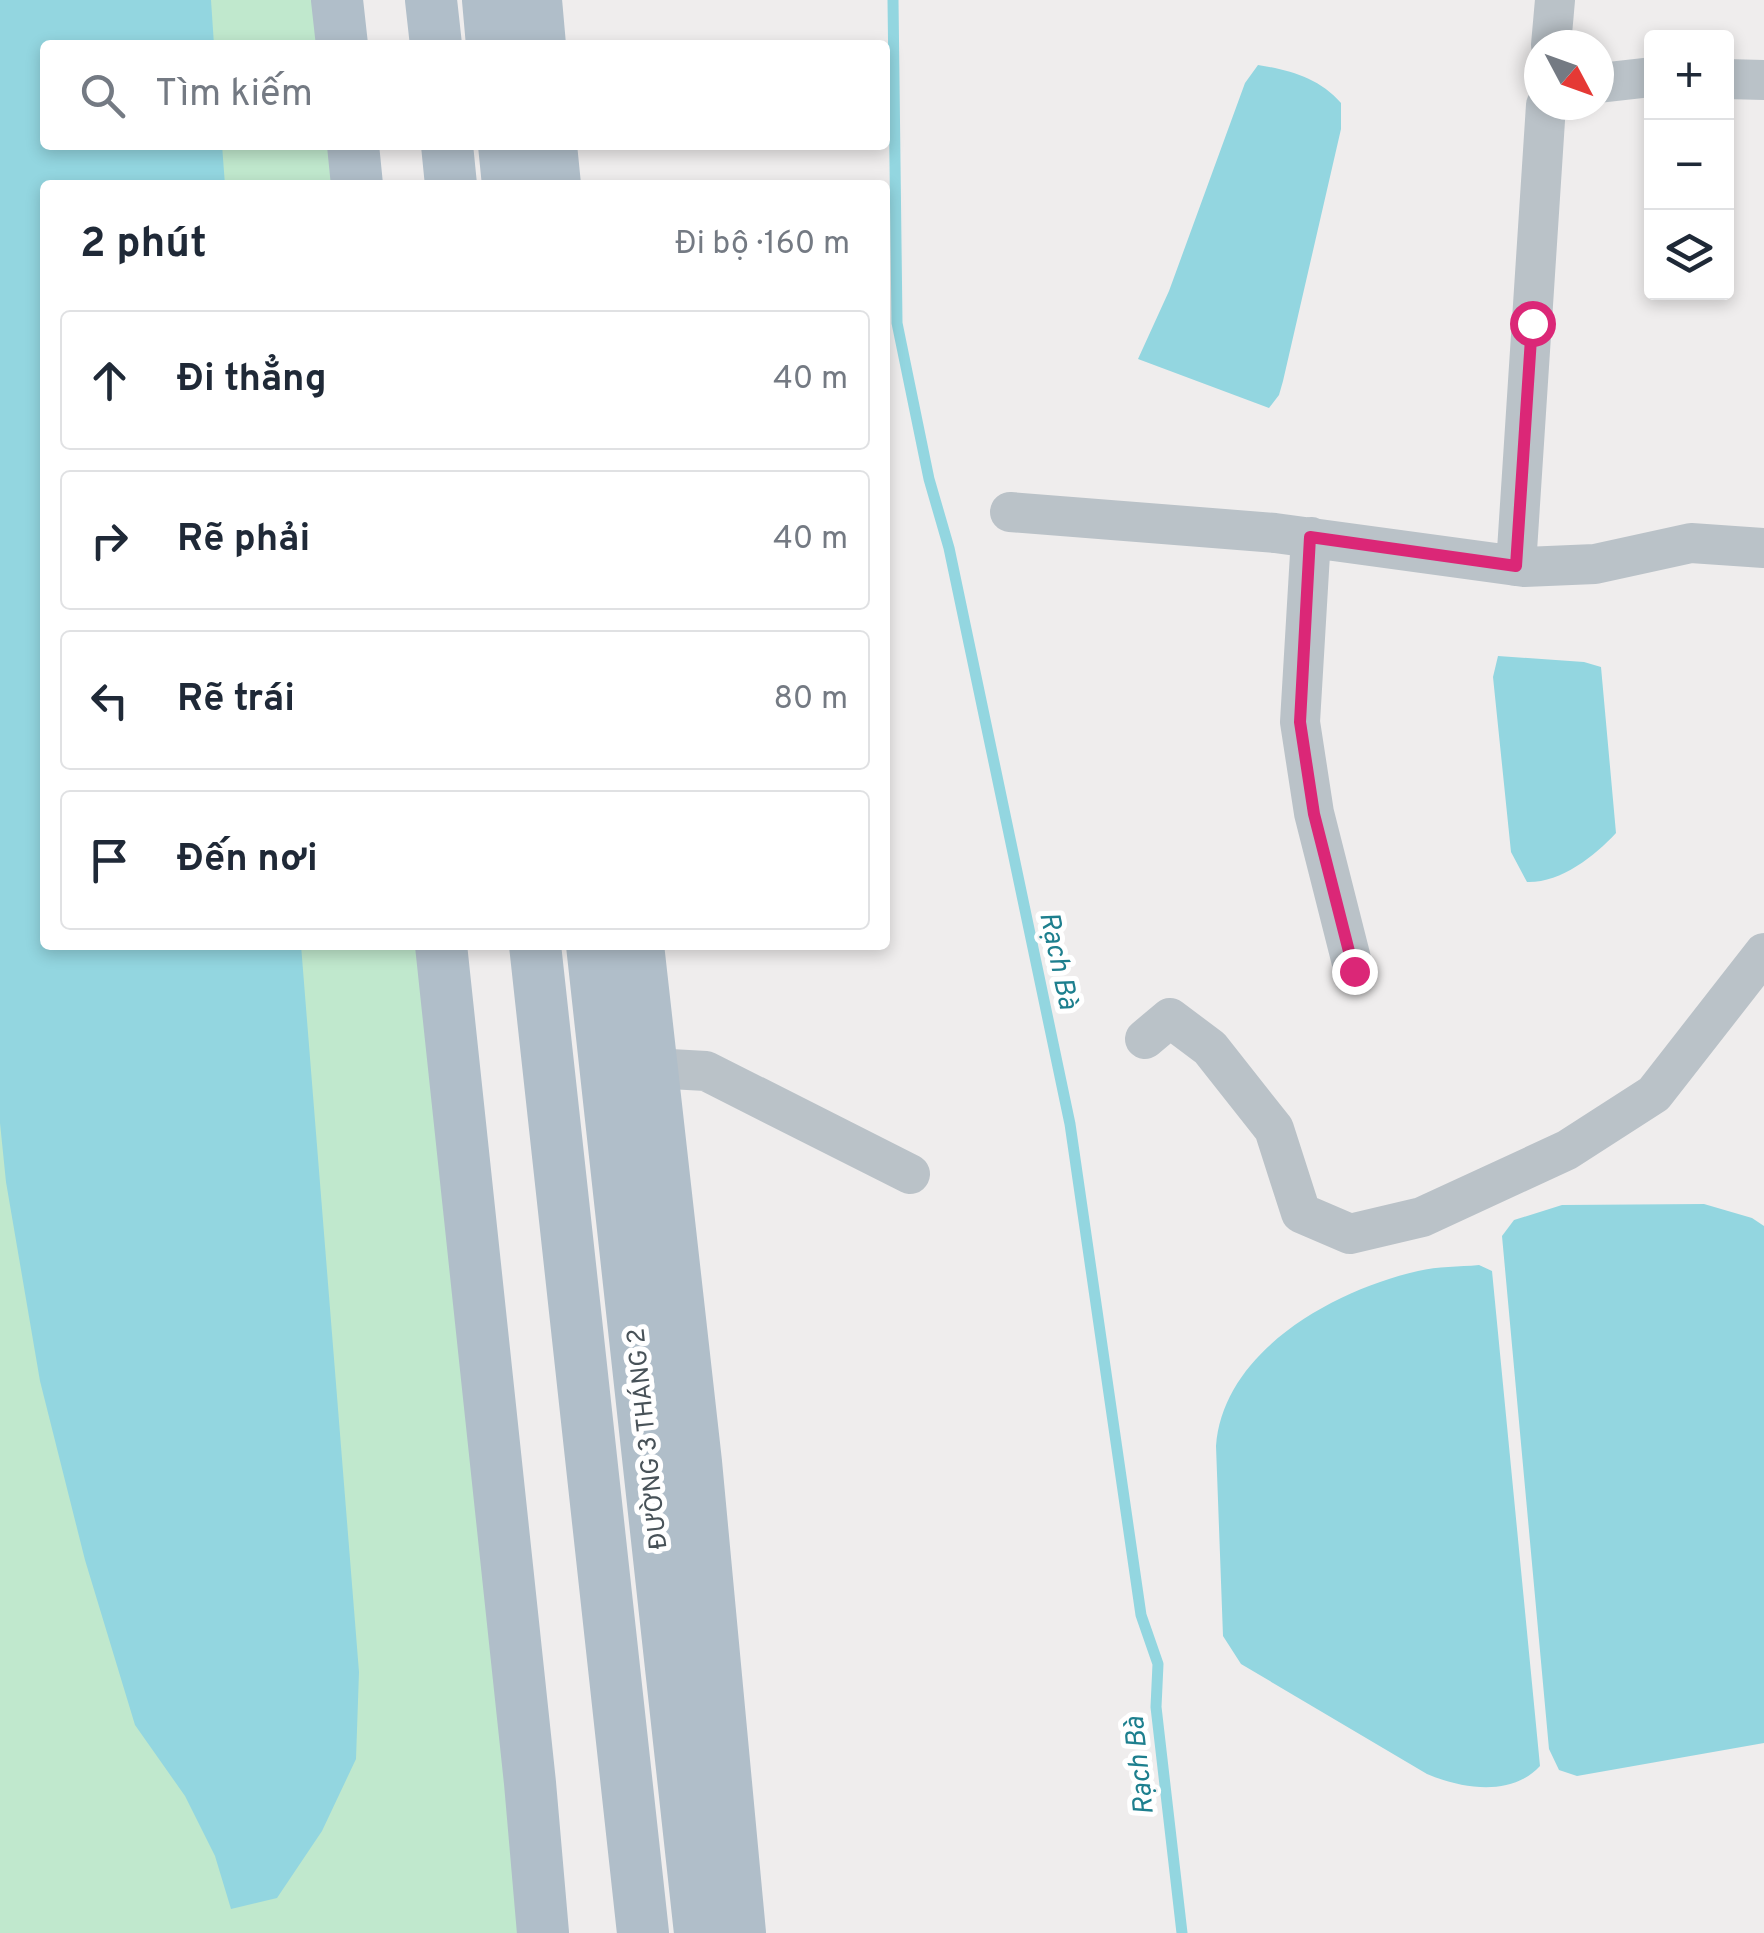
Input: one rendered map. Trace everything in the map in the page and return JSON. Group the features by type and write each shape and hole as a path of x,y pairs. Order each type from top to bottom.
{"main road":[{"path":"337,0 341,40"},
{"path":"431,0 435,40"},
{"path":"488,0 492,40"},
{"path":"536,0 540,40"},
{"path":"353,150 356,180"},
{"path":"448,150 451,180"},
{"path":"504,150 508,180"},
{"path":"552,150 554,180"},
{"path":"443,950 543,1933"},
{"path":"536,950 643,1933"},
{"name":"ĐƯỜNG 3 THÁNG 2","path":"593,950 700,1933"},
{"name":"ĐƯỜNG 3 THÁNG 2","path":"639,950 696,1462 740,1933"}],"street":[{"path":"1552,30 1555,0"},
{"path":"1614,81 1644,78"},
{"path":"1734,79 1764,80"},
{"path":"1516,566 1545,120"},
{"path":"1010,512 1310,537 1516,566 1595,564 1691,543 1764,548"},
{"path":"1310,537 1300,722 1314,814 1354,971"},
{"path":"1146,1039 1170,1018 1210,1048 1274,1130 1302,1212 1350,1234 1422,1217 1567,1150 1654,1094 1764,953"},
{"path":"652,1068 706,1071 910,1174"}],"green space":[{"path":"0,0 317,0 321,40 40,40 40,150 334,150 336,180 40,180 40,950 420,950 526,1933 0,1933"}],"water":[{"path":"0,0 211,0 214,40 40,40 40,150 222,150 225,180 40,180 40,950 301,950 359,1672 356,1759 322,1831 277,1898 231,1909 215,1856 185,1796 135,1725 85,1560 40,1381 6,1182 0,1123"},
{"path":"1258,65 1303,76 1341,103 1341,129 1283,381 1269,408 1138,359 1169,291 1245,83"},
{"path":"1498,656 1584,662 1601,667 1616,833 1576,867 1539,881 1527,882 1511,852 1493,677"},
{"path":"1704,1204 1752,1218 1764,1226 1764,1743 1577,1776 1559,1770 1549,1749 1502,1236 1514,1220 1562,1205"},
{"path":"1479,1265 1492,1271 1540,1766 1515,1782 1486,1787 1427,1774 1241,1664 1223,1636 1216,1446 1223,1412 1239,1381 1288,1330 1319,1310 1385,1280 1426,1269"}],"waterway":[{"name":"Rạch Bà","path":"893,0 897,323 929,479 949,548 1070,1124 1141,1615 1158,1664 1156,1707 1182,1933"}],"route":[{"path":"1354,971 1314,814 1300,722 1310,537 1516,566 1532,323"}]}
